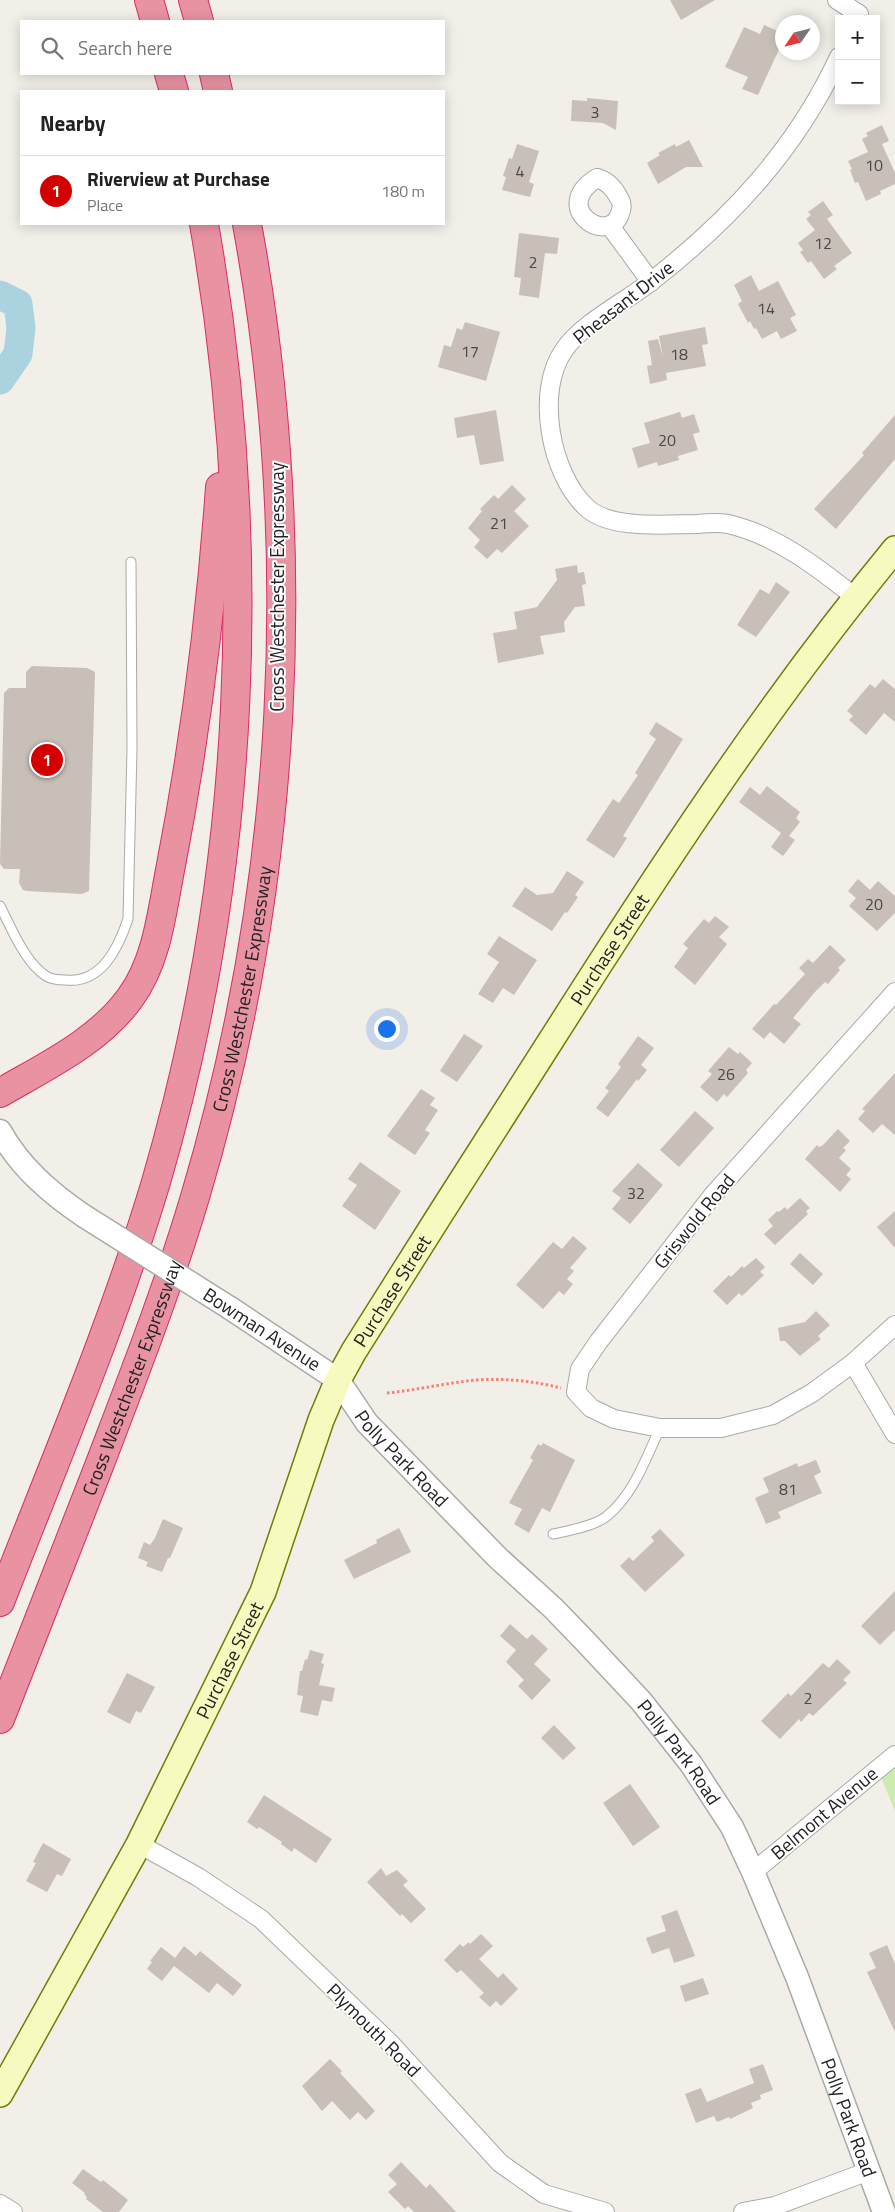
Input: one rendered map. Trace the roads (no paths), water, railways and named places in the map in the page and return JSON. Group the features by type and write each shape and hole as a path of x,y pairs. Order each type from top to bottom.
{"highway":[{"path":"149,0 155,20"},
{"path":"193,0 199,20"},
{"path":"170,75 174,90"},
{"path":"214,75 218,90"},
{"name":"Cross Westchester Expressway","path":"0,1602 112,1313 135,1248 173,1118 204,981 218,891 228,814 237,686 238,561 236,487 228,388 204,225"},
{"name":"Cross Westchester Expressway","path":"0,1719 134,1374 178,1252 220,1106 240,1017 256,929 274,779 280,658 281,568 278,476 270,386 259,296 247,225"},
{"path":"0,1093 72,1050 104,1027 131,997 141,981 153,951 178,829 207,635 228,388"}],"main road":[{"name":"Purchase Street","path":"0,2094 139,1844 263,1592 321,1420 338,1380 474,1160 698,813 777,700 895,549"}],"street":[{"path":"837,0 861,11"},
{"name":"Pheasant Drive","path":"838,60 826,85 777,159 737,207 684,255 574,337 563,351 555,366 550,387 548,415 554,447 566,480 588,509 614,521 659,524 725,523 761,533 783,546 855,598"},
{"path":"610,226 650,282"},
{"name":"Griswold Road","path":"660,1428 614,1419 591,1408 576,1392 580,1369 594,1348 713,1195 895,992"},
{"name":"Bowman Avenue","path":"0,1131 14,1152 38,1181 84,1216 230,1308 338,1380"},
{"path":"660,1428 721,1428 773,1415 812,1393 853,1363 895,1325"},
{"path":"853,1363 895,1434"},
{"name":"Polly Park Road","path":"338,1380 367,1424 498,1557 553,1608 642,1701 691,1764 732,1827 753,1872 797,1978 884,2212"},
{"name":"Belmont Avenue","path":"753,1872 895,1755"},
{"name":"Plymouth Road","path":"139,1844 198,1877 261,1919 391,2044 500,2163 544,2194 605,2212"},
{"path":"743,2212 775,2206 869,2171"},
{"path":"0,2204 12,2212"}],"lane":[{"path":"0,906 27,956 46,976 55,979 72,981 91,976 103,969 123,934 128,919 132,748 131,562"},
{"path":"553,1534 578,1528 606,1516 633,1486 660,1428"}],"waterway":[{"path":"0,295 18,304 21,328 18,354 0,380"}],"place":[{"name":"Riverview at Purchase","path":"47,760"}]}
